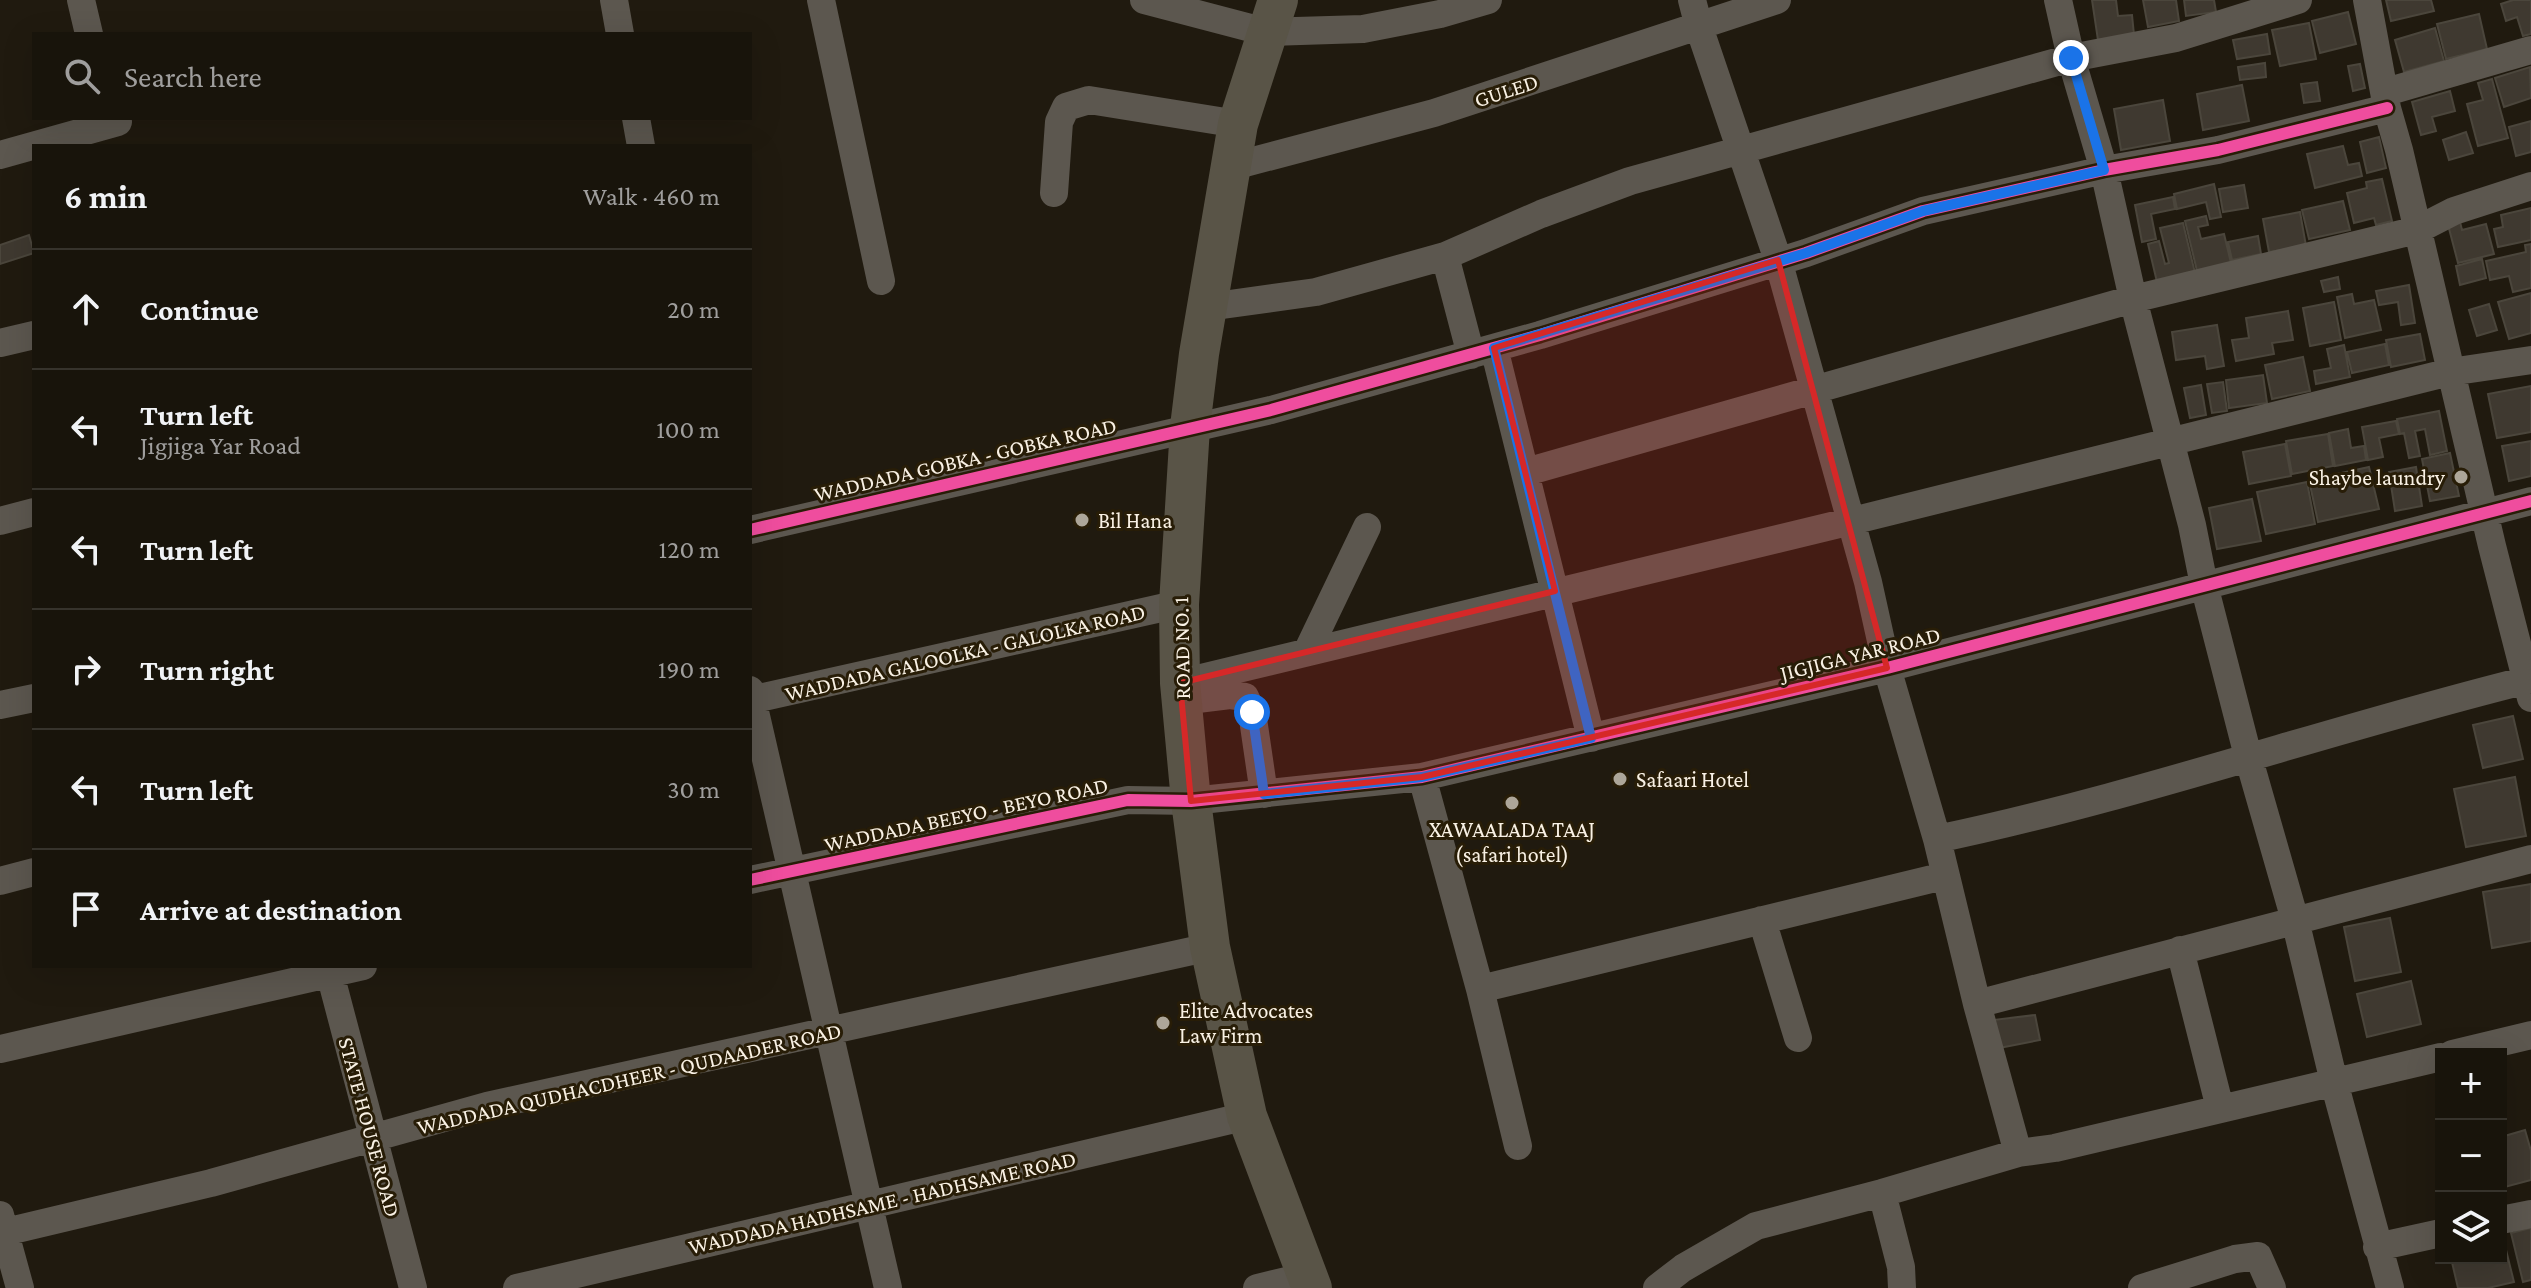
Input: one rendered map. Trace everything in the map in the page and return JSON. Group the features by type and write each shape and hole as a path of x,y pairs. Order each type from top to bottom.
{"highway":[{"name":"ROAD NO. 1","path":"1272,16 1238,124 1190,427 1179,604 1180,692 1210,947 1247,1116 1310,1282"}],"street":[{"path":"81,0 89,32"},
{"path":"614,0 620,32"},
{"path":"821,0 881,281"},
{"path":"1144,0 1363,29 1440,14 1488,0"},
{"path":"1692,0 1778,260 1812,389 1852,521 1887,668 1937,839 1977,1004 2018,1153"},
{"name":"GULED","path":"1230,167 1434,113 1777,0"},
{"path":"2058,0 2071,58 2104,170 2133,299 2248,756 2295,920 2334,1082 2390,1288"},
{"path":"1208,307 1316,292 1445,256 1541,214 1630,181 2071,58 2176,38 2298,0"},
{"path":"1937,839 2108,799 2248,756 2529,685 2450,372 2386,100 2367,0"},
{"name":"WADDADA GOBKA - GOBKA ROAD","path":"752,530 1271,410 1483,352 1778,260 1923,211 2104,170 2218,150 2386,100 2531,50"},
{"path":"1054,193 1059,122 1066,107 1089,100 1238,124"},
{"path":"636,120 641,144"},
{"path":"51,144 120,129"},
{"path":"0,155 32,148"},
{"path":"1526,472 2133,299 2417,230 2454,211 2531,186"},
{"path":"1445,256 1526,472 1591,738"},
{"path":"0,343 32,335"},
{"path":"1180,692 1307,652 1555,591 2171,443 2450,372 2531,360"},
{"name":"JIGJIGA YAR ROAD","path":"1191,801 1422,777 1887,668 2531,501"},
{"path":"0,521 32,513"},
{"path":"1307,652 1367,527"},
{"name":"WADDADA GALOOLKA - GALOLKA ROAD","path":"752,697 1179,604"},
{"path":"1180,692 1245,697 1252,712 1264,794"},
{"path":"0,705 32,698"},
{"path":"752,701 888,1288"},
{"path":"1422,777 1480,989 1518,1146"},
{"name":"WADDADA BEEYO - BEYO ROAD","path":"752,880 1128,800 1191,801"},
{"path":"1977,1004 2531,859"},
{"path":"0,881 32,873"},
{"path":"1480,989 1944,876"},
{"path":"1762,920 1798,1038"},
{"name":"WADDADA QUDHACDHEER - QUDAADER ROAD","path":"2,1223 211,1183 487,1106 1210,947"},
{"path":"2180,950 2220,1108"},
{"path":"0,1049 329,970"},
{"name":"STATE HOUSE ROAD","path":"329,970 413,1288"},
{"path":"2477,1048 2531,1035"},
{"path":"1657,1288 1683,1268 1756,1226 2018,1153 2055,1148 2435,1058"},
{"name":"WADDADA HADHSAME - HADHSAME ROAD","path":"517,1288 1247,1116"},
{"path":"1882,1193 1901,1267 1902,1288"},
{"path":"2507,1219 2531,1214"},
{"path":"2,1223 20,1288"},
{"path":"2377,1247 2435,1234"},
{"path":"2142,1288 2235,1259 2258,1256 2272,1288"},
{"path":"1257,1288 1310,1282"}],"highlighted area":[{"path":"1778,260 1887,668 1422,777 1191,801 1180,683 1555,591 1494,348"}],"building":[{"path":"2092,0 2116,0 2118,16 2132,15 2134,35 2098,40"},
{"path":"2143,0 2176,0 2179,21 2148,27"},
{"path":"2184,0 2214,0 2216,12 2186,16"},
{"path":"2386,0 2431,0 2434,11 2391,21"},
{"path":"2531,0 2531,34 2523,36 2517,17 2506,21 2501,4"},
{"path":"2348,12 2356,44 2320,53 2312,21"},
{"path":"2479,14 2487,49 2446,59 2437,24"},
{"path":"2309,23 2316,59 2280,66 2272,30"},
{"path":"2435,28 2444,61 2404,72 2395,40"},
{"path":"2267,34 2270,54 2237,59 2233,40"},
{"path":"2265,63 2266,77 2240,80 2238,67"},
{"path":"2360,64 2365,88 2353,91 2348,66"},
{"path":"2530,67 2531,98 2504,107 2495,78"},
{"path":"2492,79 2508,138 2478,146 2467,104 2483,100 2478,83"},
{"path":"2317,82 2320,101 2304,103 2301,84"},
{"path":"2242,85 2249,121 2203,130 2197,94"},
{"path":"2450,91 2455,111 2432,117 2436,131 2421,135 2412,102"},
{"path":"2163,100 2170,141 2121,150 2114,109"},
{"path":"2531,121 2531,152 2516,156 2509,127"},
{"path":"2466,132 2473,153 2449,160 2443,140"},
{"path":"2379,137 2386,168 2367,173 2360,142"},
{"path":"2343,146 2348,165 2359,163 2362,176 2315,188 2307,154"},
{"path":"2382,179 2392,221 2376,225 2374,218 2354,223 2347,193 2367,188 2366,182"},
{"path":"2214,184 2221,217 2210,219 2206,202 2177,209 2174,194"},
{"path":"2244,185 2248,208 2223,212 2219,189"},
{"path":"2173,197 2175,209 2151,214 2156,239 2142,242 2135,205"},
{"path":"2343,201 2350,230 2309,239 2302,210"},
{"path":"2531,208 2531,240 2498,247 2494,229 2503,227 2501,215"},
{"path":"2300,212 2306,246 2269,252 2263,219"},
{"path":"2458,214 2462,230 2486,224 2494,254 2458,263 2446,217"},
{"path":"2206,216 2208,225 2198,227 2201,239 2224,234 2231,263 2197,271 2185,221"},
{"path":"2183,223 2195,273 2157,282 2148,244 2159,241 2165,264 2169,263 2160,228"},
{"path":"29,235 32,254 0,264 0,245"},
{"path":"2258,236 2261,254 2232,260 2228,242"},
{"path":"2531,244 2531,288 2513,292 2509,276 2490,280 2486,261 2526,252 2525,245"},
{"path":"2482,259 2486,278 2460,285 2456,266"},
{"path":"2338,277 2340,289 2324,292 2321,281"},
{"path":"2409,285 2415,323 2401,325 2398,302 2379,305 2376,291"},
{"path":"2531,293 2531,333 2509,339 2498,302"},
{"path":"2352,294 2354,304 2374,300 2381,330 2345,338 2337,297"},
{"path":"2334,302 2341,340 2310,346 2303,308"},
{"path":"2489,304 2497,330 2477,336 2469,310"},
{"path":"2288,311 2293,340 2272,343 2274,354 2236,361 2232,340 2249,338 2246,318"},
{"path":"2217,325 2224,366 2207,369 2205,356 2176,360 2172,332"},
{"path":"2420,334 2425,360 2391,367 2386,340"},
{"path":"2385,344 2389,365 2352,373 2347,352"},
{"path":"2344,345 2350,377 2316,384 2314,371 2331,368 2327,349"},
{"path":"2303,357 2310,391 2272,399 2265,365"},
{"path":"2263,375 2267,403 2229,408 2226,380"},
{"path":"2223,382 2227,411 2212,413 2207,384"},
{"path":"2201,385 2206,415 2190,418 2184,388"},
{"path":"2531,386 2531,432 2497,438 2488,394"},
{"path":"2439,411 2447,451 2430,455 2425,429 2415,431 2420,456 2409,458 2404,433 2400,434 2397,419"},
{"path":"2396,421 2399,434 2379,438 2383,457 2368,460 2362,427"},
{"path":"2348,429 2351,448 2364,446 2366,460 2335,466 2329,433"},
{"path":"2328,434 2333,466 2292,474 2286,441"},
{"path":"2531,441 2531,476 2509,481 2502,446"},
{"path":"2285,444 2291,476 2249,484 2243,452"},
{"path":"2450,453 2459,496 2430,501 2422,459"},
{"path":"2369,467 2379,509 2318,522 2309,480"},
{"path":"2416,467 2422,506 2395,511 2389,472"},
{"path":"2307,482 2315,524 2266,534 2257,492"},
{"path":"2252,499 2261,541 2217,549 2209,508"},
{"path":"2513,716 2523,759 2483,768 2473,725"},
{"path":"2515,777 2526,836 2466,847 2454,789"},
{"path":"2531,884 2531,941 2492,948 2483,892"},
{"path":"2390,918 2401,972 2355,981 2344,927"},
{"path":"2411,981 2421,1024 2367,1037 2357,994"},
{"path":"2035,1015 2040,1040 1999,1048 1993,1020"},
{"path":"2525,1130 2531,1151 2531,1180 2507,1186 2507,1135"},
{"path":"2531,1228 2531,1280 2523,1282 2511,1233"},
{"path":"2507,1254 2514,1282 2488,1288 2458,1288 2452,1264 2507,1264"}],"cycle path":[{"path":"752,530 1271,410 1540,335 1806,253 1923,211 2104,170 2218,150 2387,108"},
{"path":"752,880 1128,800 1191,801 1422,777 1887,668 2531,501"}],"place":[{"name":"Shaybe laundry","path":"2461,477"},
{"name":"Bil Hana","path":"1082,520"},
{"name":"Safaari Hotel","path":"1620,779"},
{"name":"XAWAALADA TAAJ (safari hotel)","path":"1512,803"},
{"name":"Elite Advocates Law Firm","path":"1163,1023"}],"route":[{"path":"1252,712 1264,794 1422,777 1591,738 1494,348 1806,253 1923,211 2104,170 2071,58"}]}
